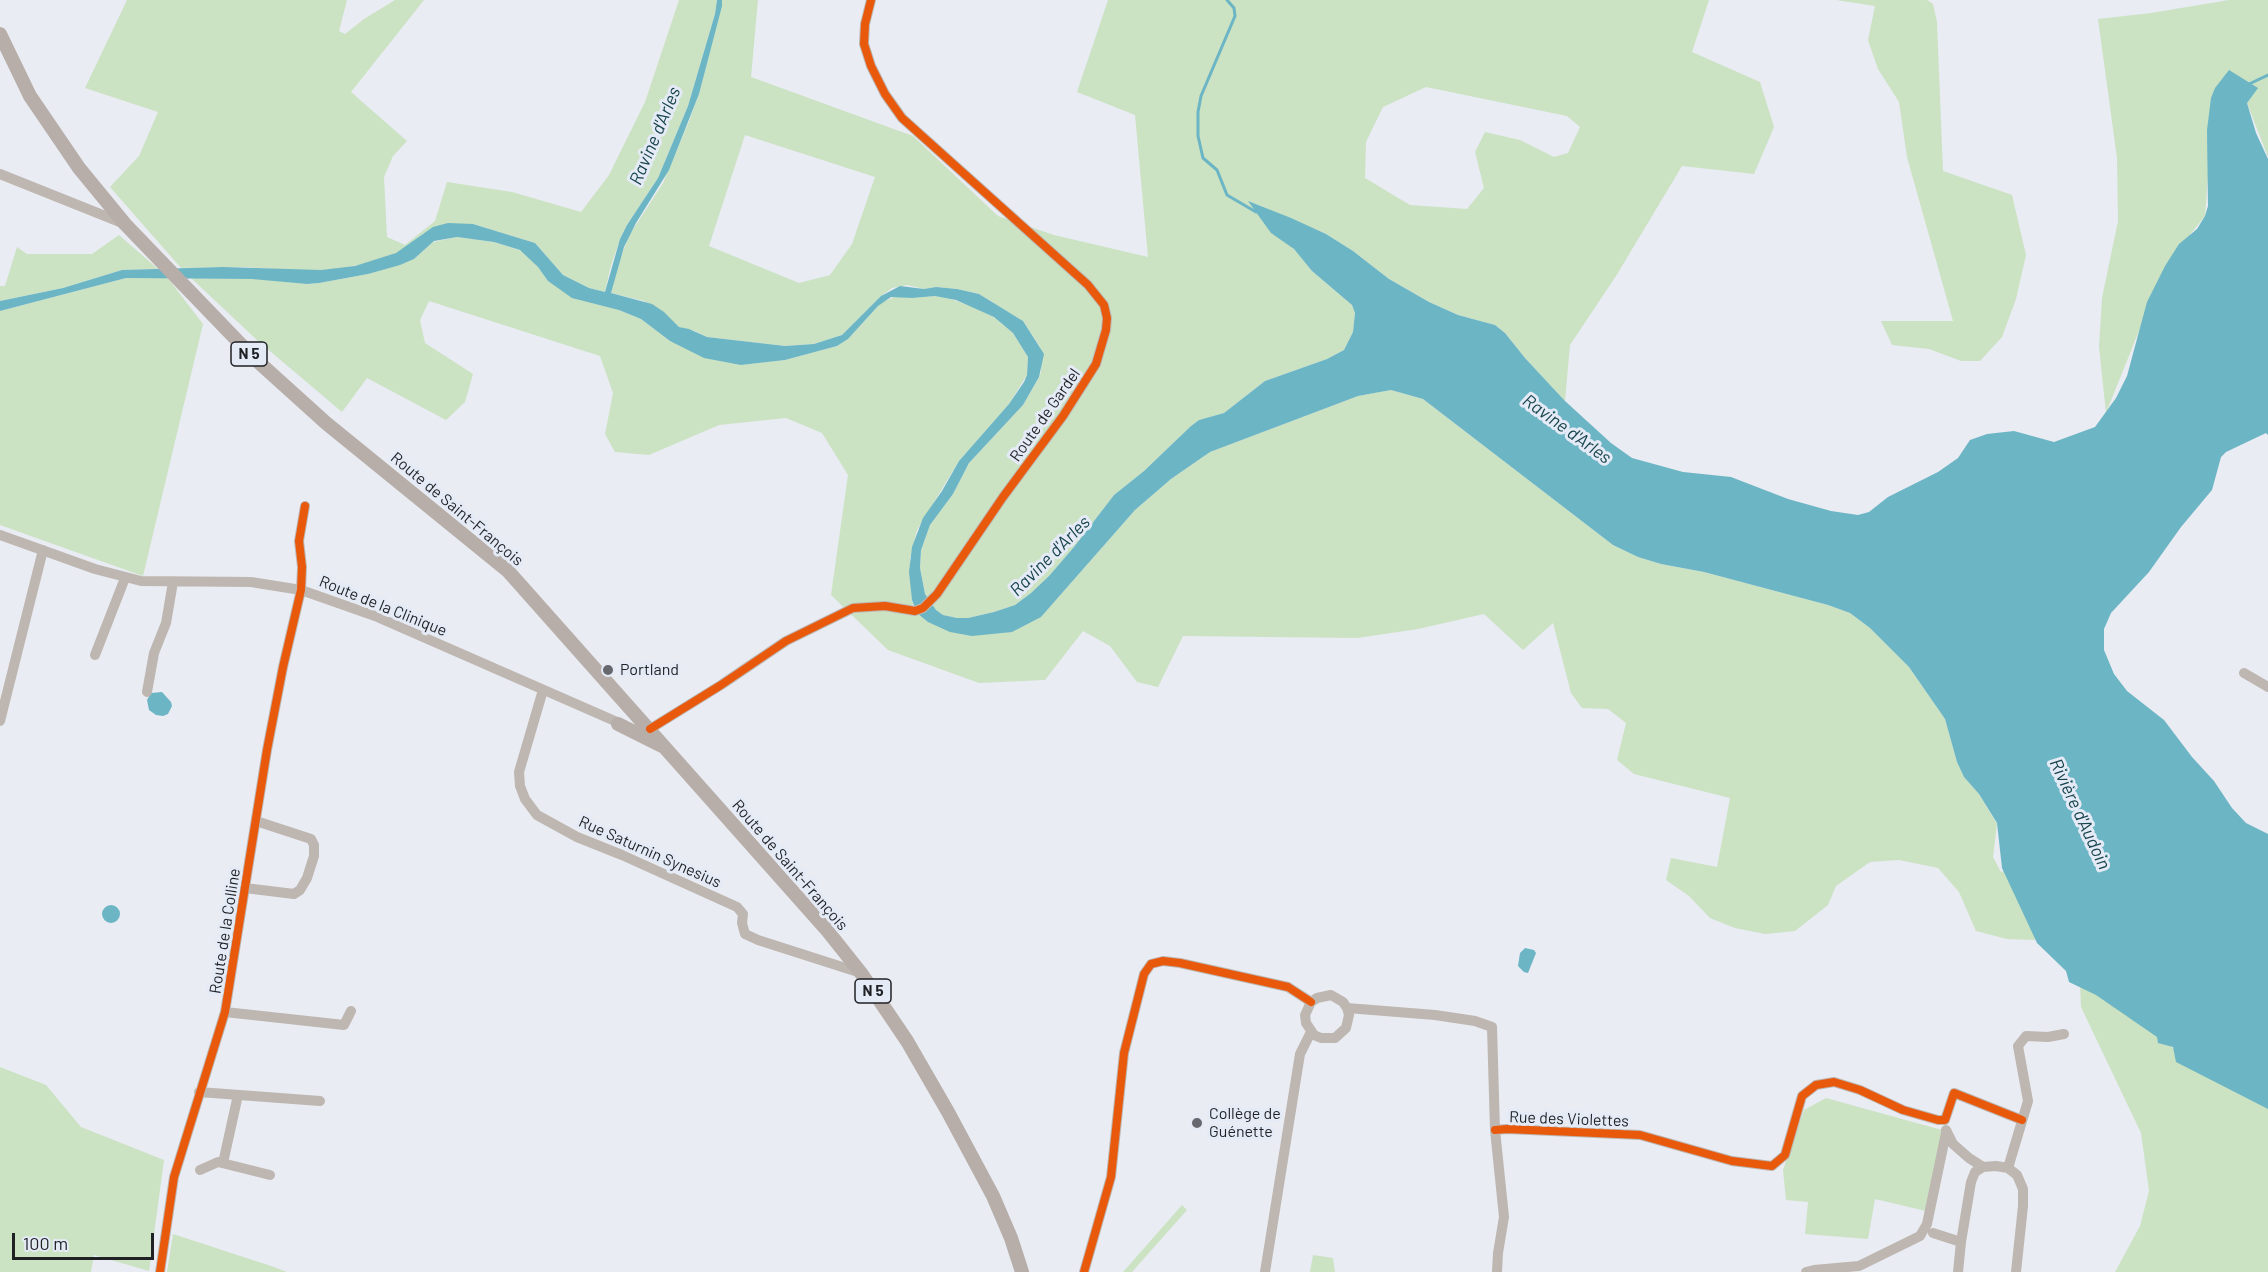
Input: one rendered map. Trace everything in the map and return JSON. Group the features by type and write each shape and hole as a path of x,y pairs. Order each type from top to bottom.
{"main road":[{"name":"Route de Saint-François","path":"0,34 30,96 79,168 125,224 254,358 326,423 508,571 644,722 861,973 907,1041 981,1173 1011,1238 1022,1272"},
{"path":"619,694 618,707 612,720 666,748"}],"street":[{"name":"Route de Gardel","path":"644,722 721,685 786,641 854,608 885,606 915,611 923,608 931,601 1063,416 1096,364 1106,330 1107,318 1104,305 1089,285 902,118 885,94 871,66 864,44 865,24 871,0"},
{"path":"0,174 125,224"},
{"name":"Route de la Colline","path":"160,1272 174,1177 225,1012 283,667 301,590 302,567 299,541 305,506"},
{"name":"Route de la Clinique","path":"0,535 80,564 141,581 251,582 301,590 364,612 612,720 644,722"},
{"path":"0,721 43,550"},
{"path":"95,656 125,578"},
{"path":"147,692 154,653 166,623 173,582"},
{"path":"2244,674 2268,687"},
{"name":"Rue Saturnin Synesius","path":"543,690 519,772 519,786 537,815 577,837 737,908 742,914 745,934 861,973"},
{"path":"245,888 294,894 300,890 307,878 314,856 314,845 311,839 256,821"},
{"path":"1084,1272 1111,1177 1124,1053 1144,974 1151,964 1163,961 1180,963 1288,987 1311,1002"},
{"path":"1331,995 1343,1002 1347,1008 1349,1022 1341,1034 1328,1039 1311,1032 1306,1023 1305,1015 1311,1002 1317,998 1331,995"},
{"path":"1347,1008 1455,1018 1475,1021 1492,1027 1495,1130 1504,1217 1497,1272"},
{"path":"225,1012 344,1025 351,1011"},
{"path":"1265,1272 1300,1054 1311,1032"},
{"path":"2008,1168 2028,1101 2018,1046 2026,1036 2048,1037 2064,1034"},
{"name":"Rue des Violettes","path":"1495,1130 1640,1135 1732,1161 1772,1166 1785,1155 1802,1096 1816,1085 1834,1082 1860,1090 1904,1110 1946,1120"},
{"path":"199,1092 320,1101"},
{"path":"1806,1272 1860,1266 1920,1236 1927,1224 1946,1133 1946,1120 1954,1093 2022,1120"},
{"path":"223,1163 238,1095"},
{"path":"1946,1133 1953,1144 1983,1167 2008,1168 2017,1175 2023,1189 2023,1206 2016,1272"},
{"path":"200,1170 218,1162 270,1175"},
{"path":"1958,1272 1971,1182 1975,1172 1983,1167"},
{"path":"1933,1233 1961,1242"}],"green space":[{"path":"127,0 347,0 339,31 345,34 395,0 424,0 351,92 407,141 393,156 384,177 387,237 405,245 435,221 447,182 512,192 581,212 609,175 645,102 679,0 717,0 688,106 658,178 620,239 605,292 589,288 563,275 535,243 473,224 424,233 409,246 396,253 371,263 336,269 305,271 244,267 181,268 110,187 139,156 158,112 85,88"},
{"path":"722,0 758,0 751,77 913,136 998,216 1054,235 1148,257 1135,115 1077,92 1108,0 1709,0 1692,52 1760,82 1774,127 1754,174 1682,166 1616,276 1570,345 1565,401 1505,333 1495,325 1458,315 1429,302 1389,279 1353,251 1326,234 1256,204 1312,271 1352,305 1355,313 1353,332 1344,350 1327,359 1265,381 1224,413 1199,420 1144,471 1114,495 1074,547 1031,593 1015,605 968,618 957,618 943,615 936,610 925,594 920,568 921,550 930,525 953,494 969,463 1023,405 1041,372 1040,347 1023,321 979,294 957,289 936,287 924,289 907,285 892,288 842,335 814,344 785,346 707,337 679,327 644,301 611,293 618,263 630,234 663,183 699,94","holes":["1426,87 1567,116 1580,127 1568,153 1554,157 1520,140 1485,132 1475,152 1484,188 1467,209 1410,205 1365,178 1366,142 1383,107","745,135 875,177 852,244 830,275 799,283 709,246"]},
{"path":"1836,0 1927,0 1933,4 1937,22 1943,171 2012,195 2026,255 2016,299 2002,337 1980,361 1961,361 1929,349 1892,345 1881,321 1953,321 1907,157 1899,102 1878,69 1868,40 1875,6"},
{"path":"2229,0 2268,0 2268,157 2247,103 2229,71 2208,177 2205,216 2165,266 2106,413 2099,347 2102,298 2118,221 2117,158 2098,19"},
{"path":"119,235 158,269 122,270 63,288 0,301 0,286 5,286 17,247 27,254 92,254"},
{"path":"457,237 494,242 522,251 548,281 641,319 670,341 741,365 785,360 837,346 848,339 881,303 896,296 945,297 994,317 1013,333 1028,357 1027,375 1009,404 959,461 917,530 910,558 912,600 914,607 928,622 1041,617 1135,510 1171,479 1210,452 1358,396 1391,390 1423,399 1613,545 1638,557 1661,564 1704,572 1828,605 1850,613 1870,628 1909,667 1945,719 1957,762 1964,777 1979,794 1997,824 1993,857 2001,872 2013,868 2031,908 2035,940 2007,939 1976,931 1959,892 1938,868 1899,860 1870,862 1836,886 1828,905 1795,931 1765,934 1735,928 1710,918 1689,896 1666,880 1671,858 1717,867 1730,798 1634,774 1617,760 1626,723 1608,709 1582,708 1571,693 1553,623 1523,650 1484,614 1418,629 1357,638 1183,636 1158,687 1137,682 1110,646 1083,631 1045,680 979,683 888,650 831,595 848,475 822,433 786,418 719,425 649,455 615,452 605,434 613,393 600,356 429,301 420,320 425,343 473,374 465,402 446,420 367,378 342,412 258,341 191,278 319,283 368,274 404,263 414,259 433,242"},
{"path":"167,277 203,324 143,576 0,525 0,311 126,278"},
{"path":"2080,983 2169,1044 2187,1063 2268,1106 2268,1272 2115,1272 2140,1226 2149,1191 2141,1133 2081,1007"},
{"path":"0,1067 46,1085 81,1127 164,1160 149,1271 94,1255 91,1272 0,1272"},
{"path":"1826,1098 1942,1130 1926,1211 1875,1199 1868,1239 1805,1234 1808,1202 1786,1200 1783,1170 1804,1110"},
{"path":"1182,1205 1187,1210 1132,1272 1123,1272"},
{"path":"173,1234 271,1266 287,1272 167,1272"},
{"path":"1313,1255 1333,1258 1335,1272 1310,1272"}],"water":[{"path":"717,0 722,0 722,6 699,94 669,170 624,247 611,293 652,304 679,327 707,337 785,346 814,344 842,335 881,296 900,286 957,289 979,294 1023,321 1044,354 1039,377 1023,405 969,463 953,494 930,525 921,550 920,568 925,594 936,610 943,615 957,618 968,618 1015,605 1031,593 1074,547 1114,495 1144,471 1199,420 1224,413 1265,381 1327,359 1344,350 1353,332 1355,313 1352,305 1312,271 1294,249 1271,233 1248,201 1326,234 1353,251 1389,279 1429,302 1458,315 1495,325 1505,333 1565,401 1611,443 1632,458 1683,472 1731,477 1788,499 1831,511 1858,515 1869,512 1888,497 1938,472 1958,458 1970,440 1987,434 2014,431 2054,442 2095,427 2116,398 2127,376 2147,302 2165,266 2179,244 2197,229 2205,216 2208,206 2207,130 2211,98 2215,88 2229,70 2258,88 2247,103 2256,133 2268,159 2268,435 2266,433 2226,452 2221,457 2212,490 2181,527 2149,572 2111,613 2104,629 2104,650 2114,674 2127,691 2164,720 2246,823 2268,834 2268,1109 2176,1062 2173,1047 2158,1043 2157,1037 2096,995 2069,982 2066,971 2037,943 2002,868 1997,823 1979,794 1964,777 1957,762 1945,719 1909,667 1870,628 1850,613 1828,605 1704,572 1661,564 1638,557 1613,545 1423,399 1391,390 1358,396 1210,452 1171,479 1135,510 1041,617 1012,632 972,636 950,632 928,622 917,613 912,600 909,572 912,547 923,518 959,461 1009,404 1024,382 1027,375 1028,357 1013,333 994,317 956,300 935,296 891,297 878,306 848,339 837,346 785,360 741,365 704,358 670,341 641,319 619,310 572,298 548,281 538,267 520,250 494,242 457,237 434,241 414,259 400,265 368,274 319,283 252,279 126,278 0,311 0,301 63,288 122,270 223,267 321,270 355,266 396,253 433,227 448,223 473,224 535,243 563,275 589,288 605,292 620,239 658,178 688,106"},
{"path":"162,692 172,706 168,714 163,716 156,715 149,710 147,700 151,693"},
{"path":"107,905 115,905 120,910 118,921 107,923 102,918 102,910"},
{"path":"1525,948 1534,950 1536,953 1528,973 1518,966 1520,953"}],"waterway":[{"path":"1227,0 1234,8 1235,16 1201,96 1198,136 1203,158 1217,170 1227,195 1256,212"},
{"path":"2249,84 2268,75"}],"cycle path":[{"path":"650,729 786,641 853,608 885,606 915,611 923,608 937,594 1003,497 1063,416 1096,364 1106,330 1107,318 1104,305 1088,285 902,118 885,94 871,66 864,44 865,24 871,0"},
{"path":"160,1272 174,1177 225,1012 267,750 301,590 302,567 299,541 305,506"},
{"path":"1084,1272 1111,1177 1124,1053 1144,974 1151,964 1163,961 1180,963 1288,987 1311,1002"},
{"path":"1495,1130 1640,1135 1732,1161 1772,1166 1785,1155 1802,1096 1816,1085 1834,1082 1860,1090 1903,1110 1938,1120 1945,1120 1954,1093 2022,1120"}],"place":[{"name":"Portland","path":"608,670"},
{"name":"Collège de Guénette","path":"1197,1123"}],"water label":[{"name":"Ravine d'Arles","path":"655,136"},
{"name":"Ravine d'Arles","path":"1567,429"},
{"name":"Ravine d'Arles","path":"1050,556"},
{"name":"Rivière d'Audoin","path":"2080,814"}]}
